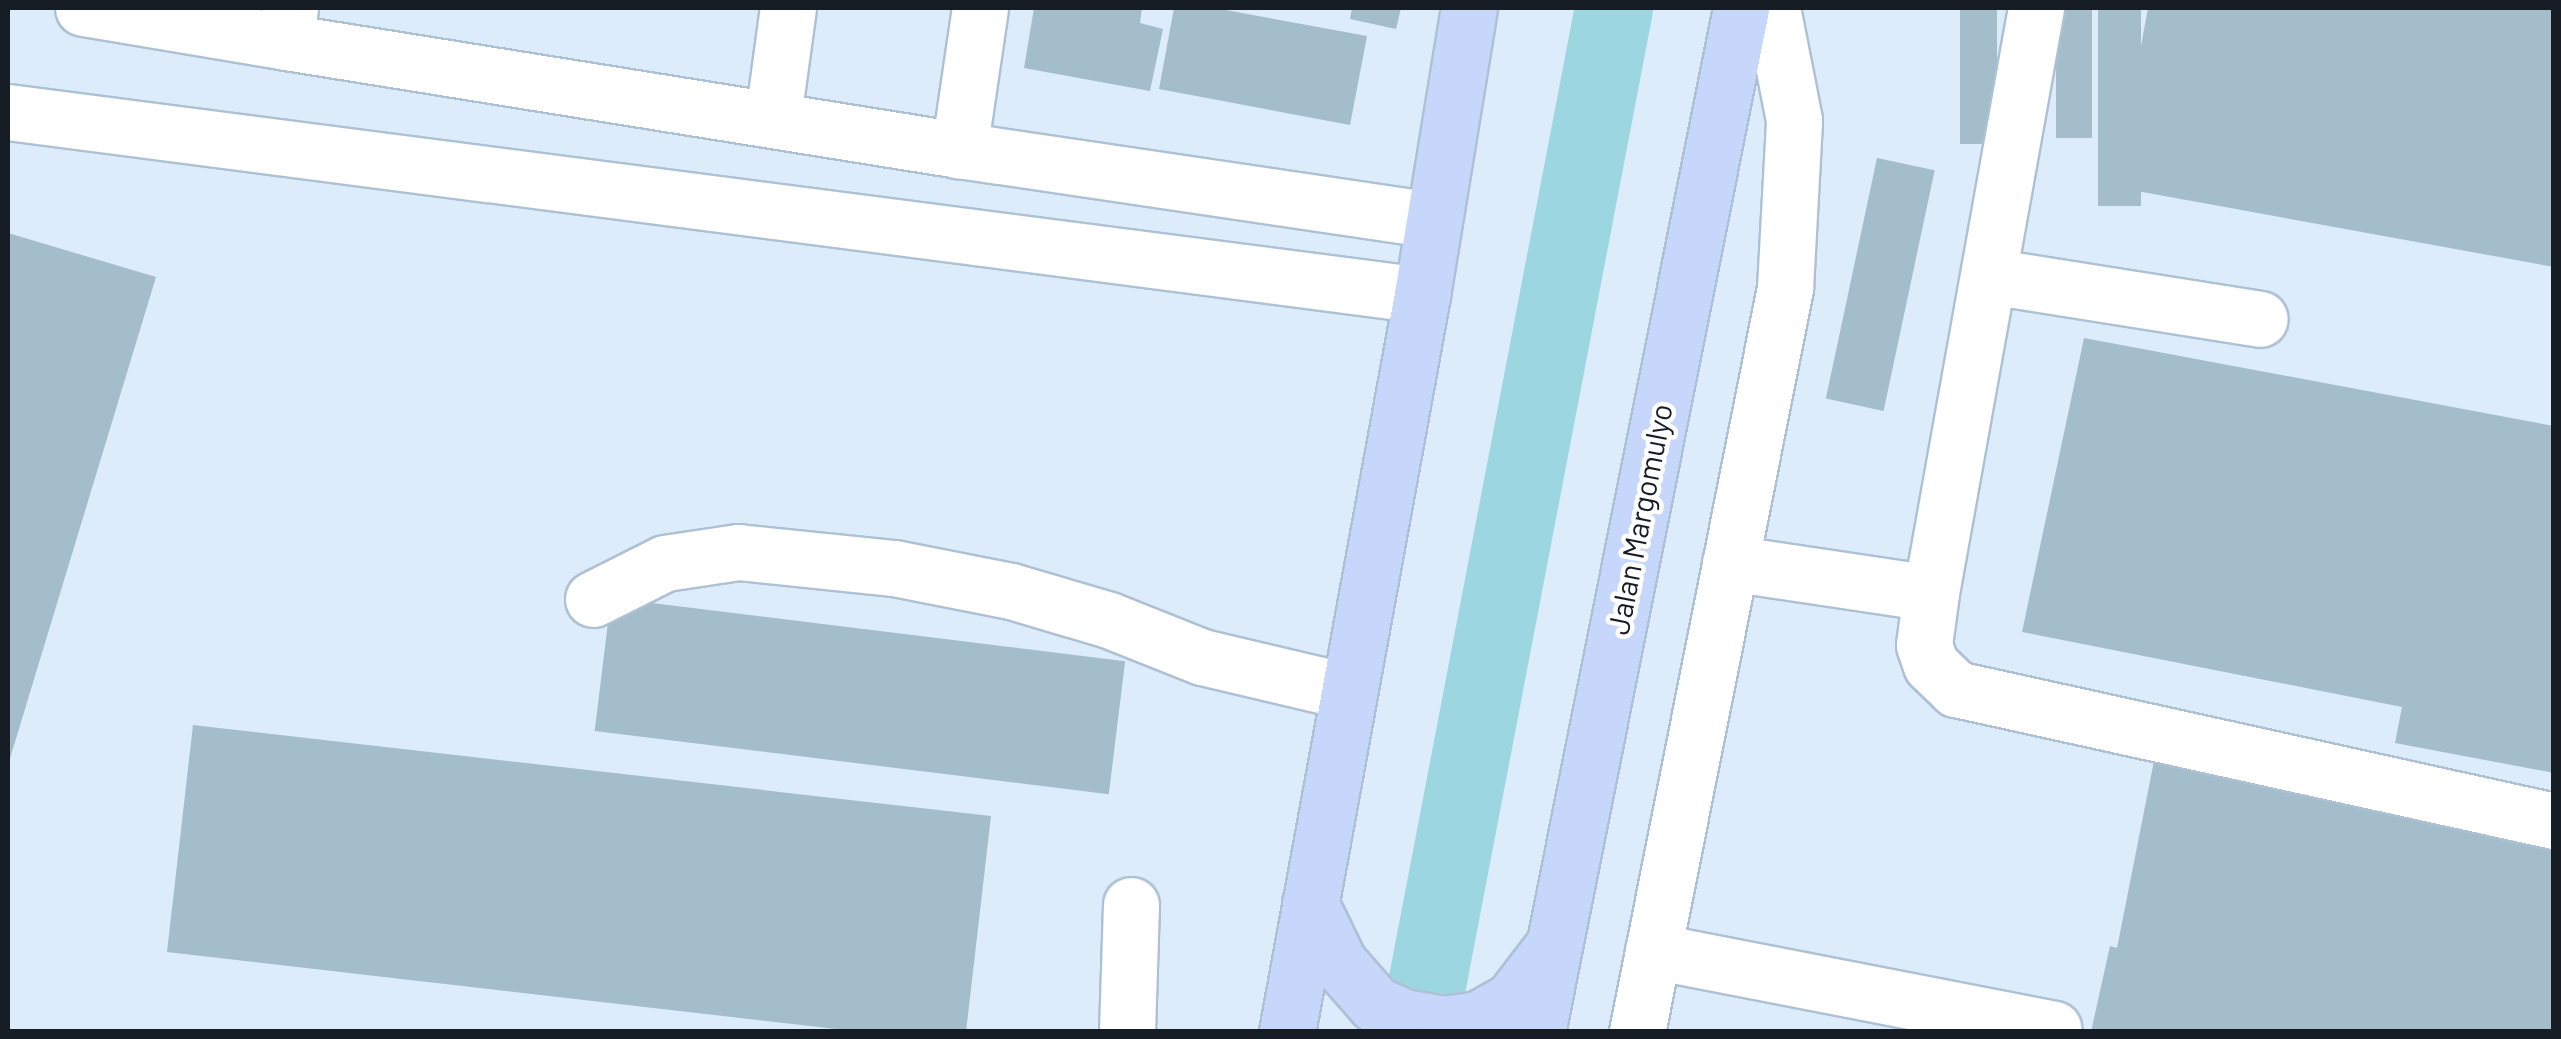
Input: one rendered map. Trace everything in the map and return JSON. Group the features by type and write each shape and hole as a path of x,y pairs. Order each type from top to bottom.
{"main road":[{"path":"1288,1032 1320,924 1346,691 1422,295 1469,8"},
{"name":"Jalan Margomulyo","path":"1539,988 1742,8"},
{"path":"1320,924 1375,1004 1424,1021 1443,1024 1478,1019 1539,988"}],"lane":[{"path":"83,8 288,25 960,150 1434,220"},
{"path":"774,117 788,8"},
{"path":"960,150 980,8"},
{"path":"1637,1032 1785,288 1794,120 1772,8"},
{"path":"2036,8 1931,593 1924,645 1930,665 1956,689 2554,821"},
{"path":"8,112 1422,295"},
{"path":"1989,276 2260,318"},
{"path":"593,599 665,563 738,552 894,568 1012,591 1110,620 1202,658 1346,691"},
{"path":"1730,564 1931,593"},
{"path":"1127,1032 1131,905"},
{"path":"1653,951 2053,1028"}],"building":[{"path":"1034,8 1142,8 1140,23 1163,29 1150,91 1024,68"},
{"path":"1174,8 1215,8 1367,36 1350,125 1159,89"},
{"path":"1352,8 1401,8 1396,29 1350,19"},
{"path":"1960,8 1997,8 1997,144 1960,144"},
{"path":"2056,8 2092,8 2092,138 2056,138"},
{"path":"2098,8 2141,8 2141,206 2098,206"},
{"path":"2148,8 2554,8 2554,267 2115,187"},
{"path":"1877,158 1935,170 1884,411 1826,399"},
{"path":"8,233 156,277 8,765"},
{"path":"2084,338 2554,426 2554,773 2395,743 2402,707 2022,632"},
{"path":"611,598 1125,661 1109,794 595,731"},
{"path":"193,725 991,816 966,1032 862,1032 167,952"},
{"path":"2154,761 2554,841 2554,1032 2091,1032 2110,946 2117,948"}],"waterway":[{"path":"1418,1032 1614,8"}]}
